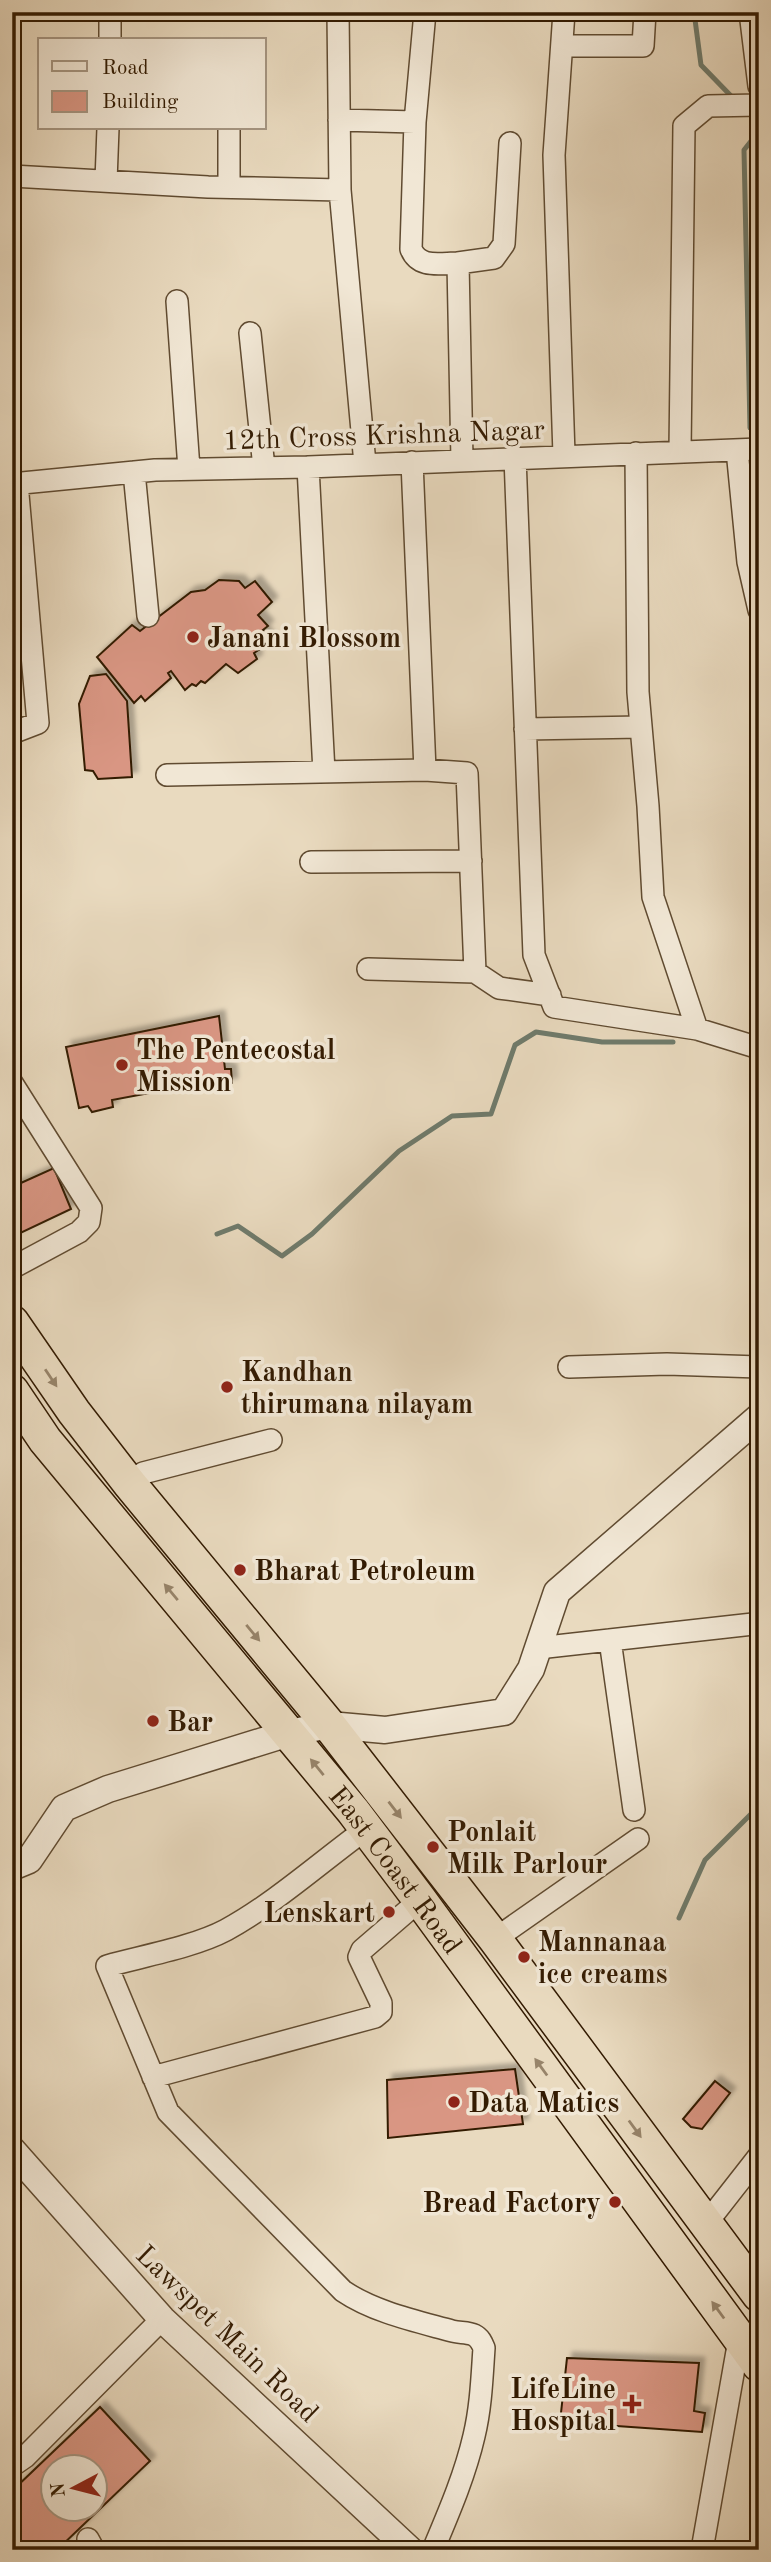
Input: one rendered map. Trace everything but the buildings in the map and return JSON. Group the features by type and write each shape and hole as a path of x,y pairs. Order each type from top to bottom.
{"highway":[{"name":"East Coast Road","path":"12,1322 74,1412 129,1483 329,1724 495,1939 759,2295"},
{"name":"East Coast Road","path":"12,1391 45,1440 366,1829 749,2352"}],"street":[{"path":"110,12 110,38"},
{"path":"338,12 340,190 365,464"},
{"path":"425,12 415,122 411,249 415,258 422,263 458,264 494,258 504,244 510,142"},
{"path":"564,12 554,155 564,455"},
{"path":"562,46 643,46 645,12"},
{"path":"750,12 759,86"},
{"path":"680,451 684,126 708,106 759,105"},
{"path":"339,120 415,122"},
{"path":"106,181 107,130"},
{"path":"229,130 229,187"},
{"path":"12,176 340,190"},
{"path":"458,264 462,460"},
{"path":"177,301 189,469"},
{"path":"250,332 264,468"},
{"path":"748,449 748,562 759,610"},
{"name":"12th Cross Krishna Nagar","path":"15,484 189,469 308,467 748,449"},
{"path":"636,453 638,692 653,897 697,1029"},
{"path":"515,457 534,955 554,1007 697,1029 759,1048"},
{"path":"412,462 425,770"},
{"path":"308,467 324,772"},
{"path":"134,472 148,616"},
{"path":"12,733 38,723 15,484"},
{"path":"526,729 641,727"},
{"path":"167,775 425,770 467,773 475,972"},
{"path":"311,862 471,861"},
{"path":"368,969 475,972 499,988 550,995"},
{"path":"12,1083 91,1208 89,1222 79,1232 12,1268"},
{"path":"569,1367 667,1364 759,1367"},
{"path":"12,1867 29,1860 64,1808 108,1789 289,1733 329,1724 385,1730 503,1712 531,1669 557,1592 759,1417"},
{"path":"129,1483 143,1473 271,1440"},
{"path":"538,1648 753,1624"},
{"path":"610,1640 634,1810"},
{"path":"366,1829 225,1931 107,1966 168,2112 342,2291 375,2307 481,2339 484,2348 474,2437 462,2480 433,2550"},
{"path":"495,1939 638,1839"},
{"path":"153,2077 375,2017 381,2012 381,2003 359,1957 362,1950 420,1900"},
{"name":"Lawspet Main Road","path":"12,2150 162,2319 410,2550"},
{"path":"705,2225 759,2156"},
{"path":"16,2456 162,2319"},
{"path":"702,2550 749,2352"}],"waterway":[{"path":"694,12 701,65 734,99"},
{"path":"746,111 759,123"},
{"path":"750,428 744,150 759,131"},
{"path":"217,1234 238,1226 282,1256 312,1234 399,1151 452,1116 491,1114 515,1045 536,1032 602,1042 673,1042"},
{"path":"679,1918 705,1860 759,1806"}],"place":[{"name":"Janani Blossom","path":"193,637"},
{"name":"The Pentecostal Mission","path":"122,1065"},
{"name":"Kandhan thirumana nilayam","path":"227,1387"},
{"name":"Bharat Petroleum","path":"240,1570"},
{"name":"Bar","path":"153,1721"},
{"name":"Ponlait Milk Parlour","path":"433,1847"},
{"name":"Lenskart","path":"389,1912"},
{"name":"Mannanaa ice creams","path":"524,1957"},
{"name":"Data Matics","path":"454,2102"},
{"name":"Bread Factory","path":"615,2202"},
{"name":"LifeLine Hospital","path":"632,2404"}]}
